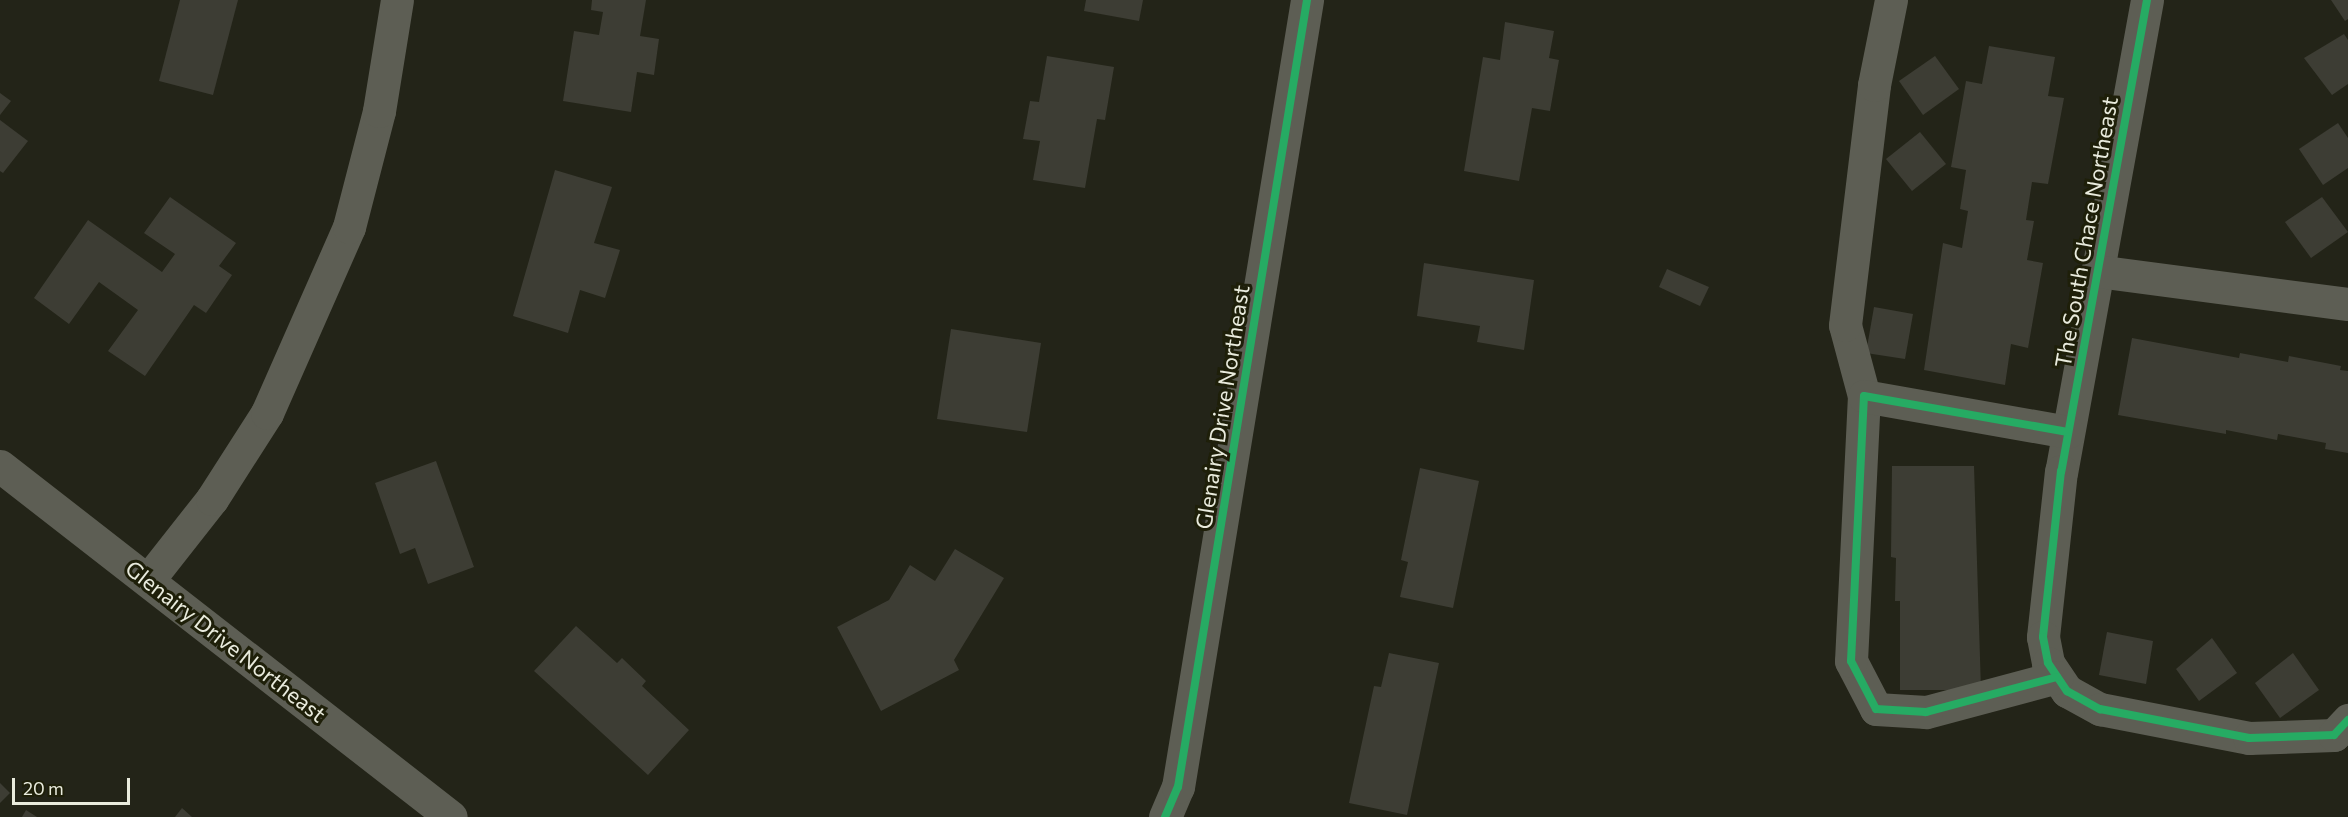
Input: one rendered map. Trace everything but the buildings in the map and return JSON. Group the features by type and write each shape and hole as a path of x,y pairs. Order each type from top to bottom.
{"street":[{"path":"149,579 212,500 267,413 349,227 379,111 397,0"},
{"name":"Glenairy Drive Northeast","path":"1165,817 1178,787 1307,0"},
{"path":"1891,0 1874,85 1845,325 1864,396 1851,662 1876,709 1926,712 2057,677 2067,691 2100,710 2249,738 2334,735 2348,720"},
{"name":"The South Chace Northeast","path":"2057,677 2048,663 2043,637 2061,471 2147,0"},
{"name":"The South Chace Northeast","path":"2097,272 2348,304"},
{"path":"1864,396 2068,432"},
{"name":"Glenairy Drive Northeast","path":"0,466 149,579 451,817"}],"cycle path":[{"path":"1165,817 1178,787 1307,0"},
{"path":"2147,0 2061,471 2043,637 2048,663 2067,691 2100,709 2249,738 2334,735 2348,720"},
{"path":"2057,677 1926,712 1876,709 1851,661 1864,396 2068,432"}]}
